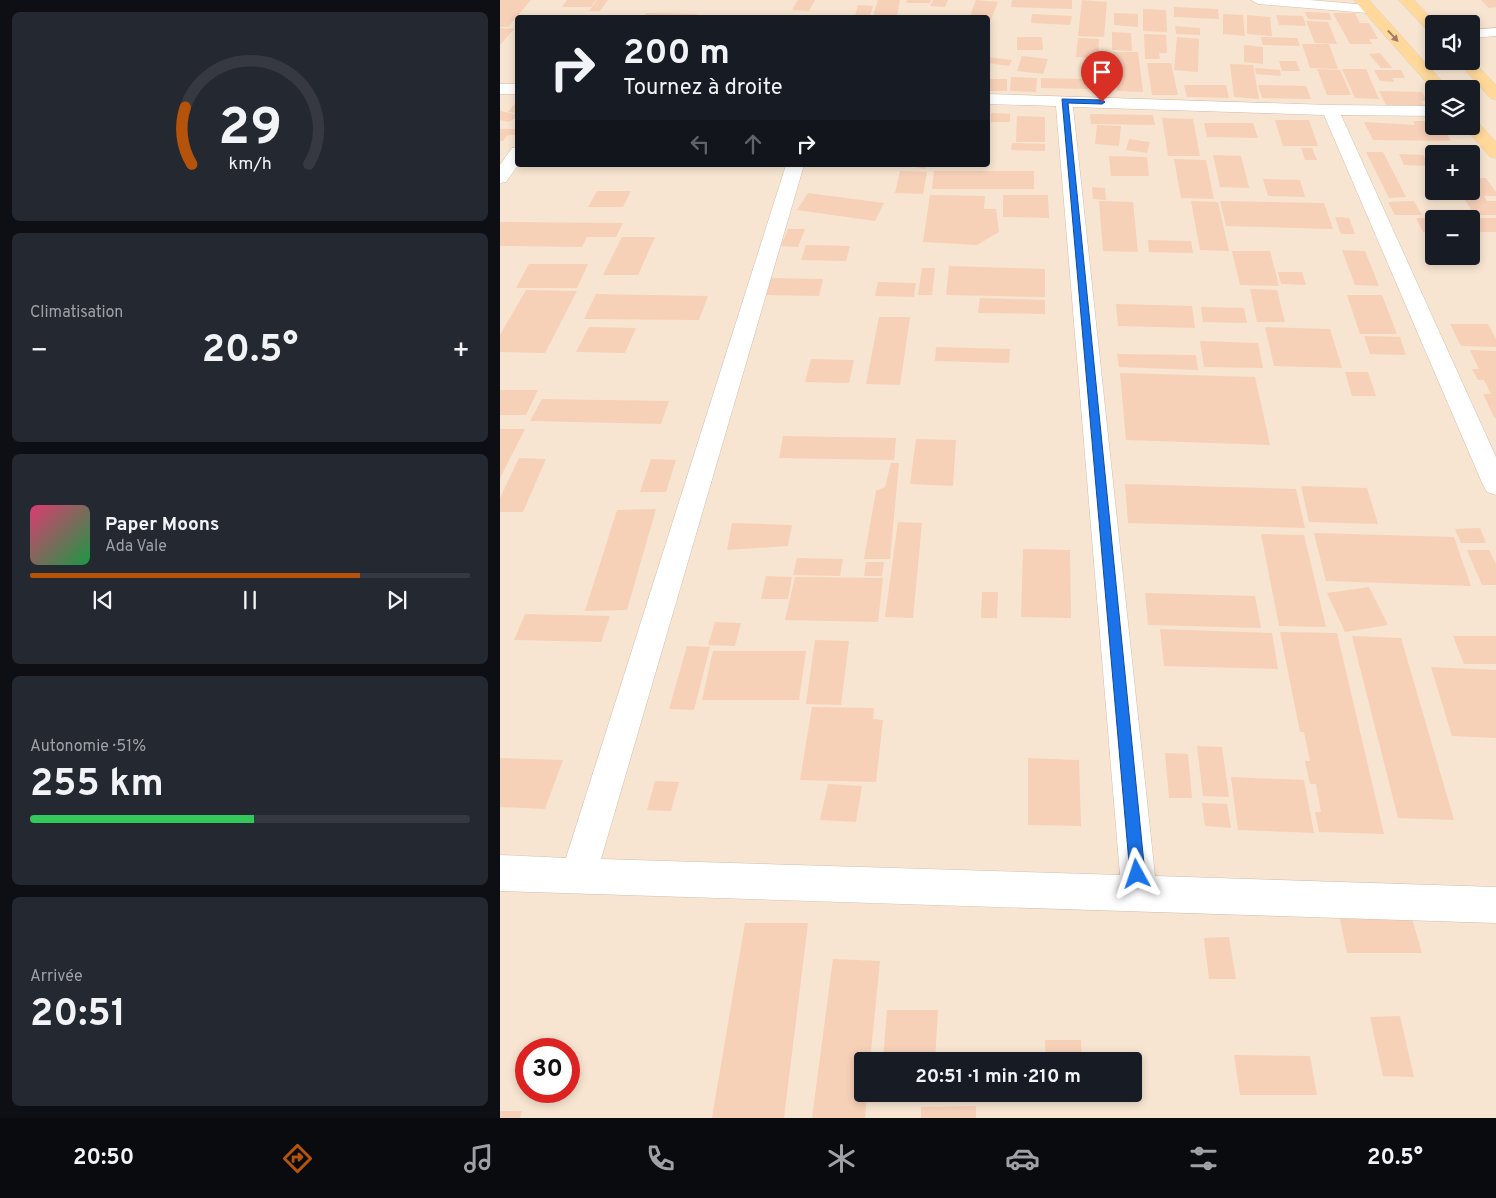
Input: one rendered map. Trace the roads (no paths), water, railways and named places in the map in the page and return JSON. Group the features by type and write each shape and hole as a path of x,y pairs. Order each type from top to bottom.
{"main road":[{"path":"1406,0 1425,20"},
{"path":"1364,4 1433,80"},
{"path":"1472,70 1496,95"},
{"path":"1480,135 1496,153"}],"street":[{"path":"1258,0 1364,4"},
{"path":"1480,33 1496,32"},
{"path":"500,89 515,89"},
{"path":"990,99 1330,110 1425,111"},
{"path":"1064,101 1139,894"},
{"path":"1330,110 1496,485"},
{"path":"500,178 515,156"},
{"path":"578,876 794,167"},
{"path":"500,873 1496,905"}]}
